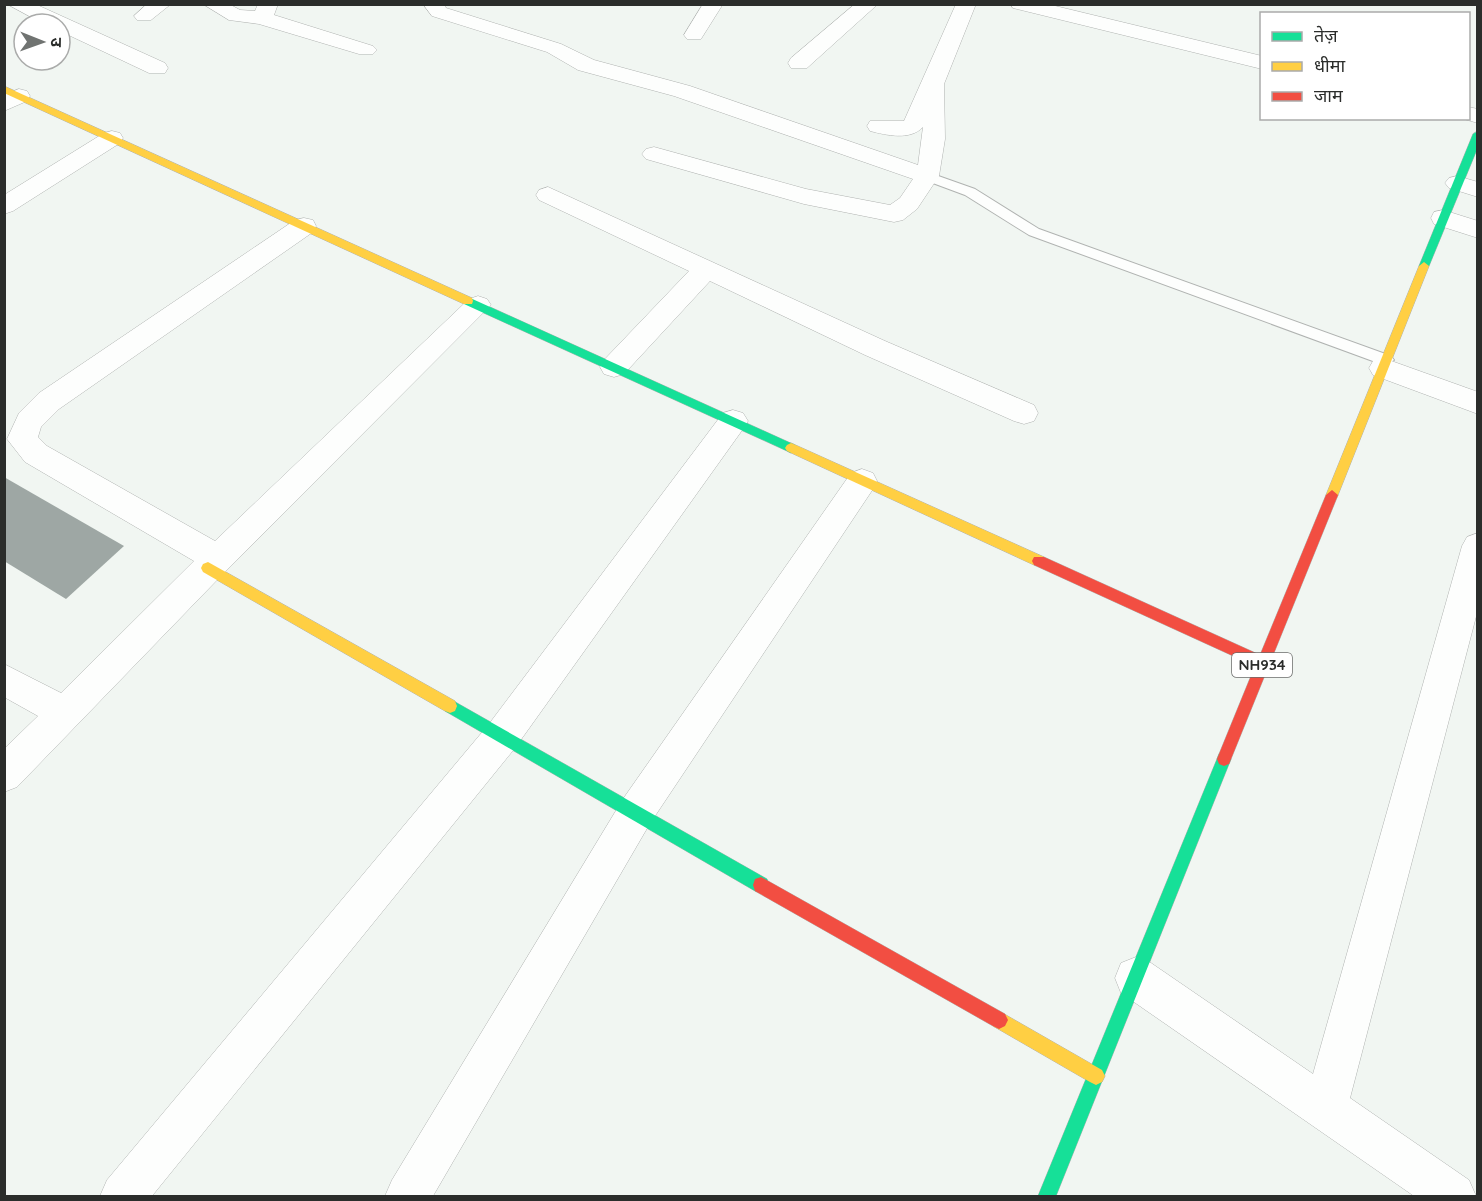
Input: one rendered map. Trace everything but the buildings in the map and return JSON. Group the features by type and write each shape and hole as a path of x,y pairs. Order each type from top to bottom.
{"main road":[{"path":"9,96 112,138 1263,663"},
{"name":"NH934","path":"1047,1197 1443,218 1468,186 1478,134"},
{"path":"214,563 502,735 1096,1076"}],"street":[{"path":"213,4 237,16 265,11 366,50"},
{"path":"433,4 439,12 554,48 586,65 682,91 927,176"},
{"path":"694,35 714,4"},
{"path":"799,63 868,4"},
{"path":"878,126 907,129 913,125 933,84 966,4"},
{"path":"1020,4 1260,63"},
{"path":"4,19 26,6 157,68"},
{"path":"654,154 804,196 894,214 913,200 927,176 935,129 933,84"},
{"path":"4,206 112,138"},
{"path":"548,195 1024,413"},
{"path":"1443,218 1478,230"},
{"path":"214,563 36,454 22,439 28,421 49,401 304,226"},
{"path":"614,367 706,269"},
{"path":"4,775 214,563 478,305"},
{"path":"1384,364 1478,403"},
{"path":"123,1197 502,735 733,421"},
{"path":"408,1197 636,812 862,481"},
{"path":"1325,1108 1478,546"},
{"path":"4,680 65,713"},
{"path":"1136,978 1325,1108 1414,1184 1453,1197"}],"lane":[{"path":"927,176 970,192 1034,232 1384,364"}],"traffic: fast":[{"path":"1424,266 1478,134"},
{"path":"468,301 791,448"},
{"path":"450,706 761,885"},
{"path":"1047,1196 1224,759"}],"traffic: slow":[{"path":"4,89 468,301"},
{"path":"1332,495 1424,266"},
{"path":"791,448 1039,561"},
{"path":"208,568 450,706"},
{"path":"999,1020 1096,1076"}],"traffic: jam":[{"path":"1224,759 1332,495"},
{"path":"1039,561 1263,663"},
{"path":"761,885 999,1020"}]}
